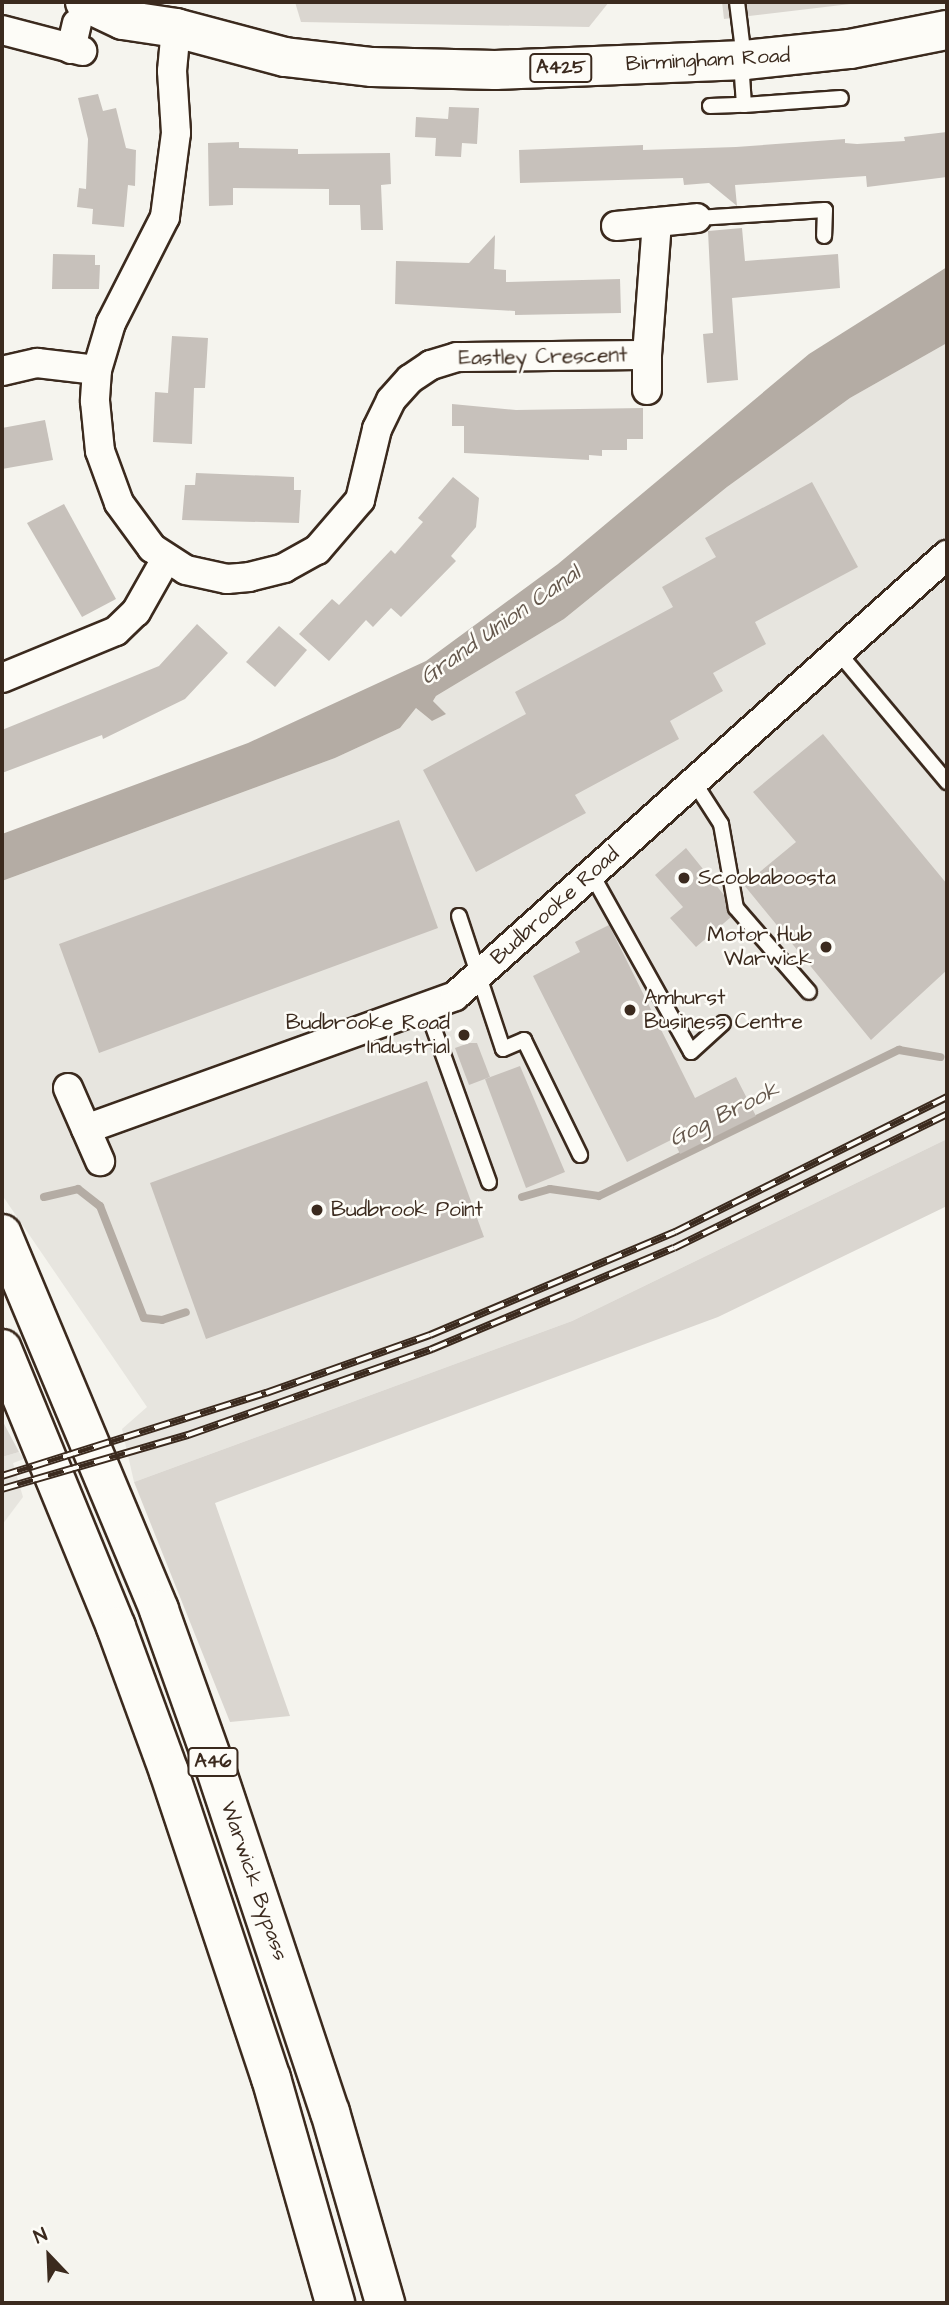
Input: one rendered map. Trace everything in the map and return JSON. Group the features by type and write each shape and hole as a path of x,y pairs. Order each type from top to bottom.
{"main road":[{"name":"Birmingham Road","path":"147,2 176,28"},
{"name":"Birmingham Road","path":"79,31 123,20 176,28 285,57 359,66 508,69 743,60 850,49 947,30"},
{"name":"Warwick Bypass","path":"2,1234 159,1610 306,2036 385,2303"},
{"name":"A46","path":"2,1349 116,1627 169,1772 271,2078 335,2303"}],"street":[{"name":"Eastley Crescent","path":"176,28 172,71 176,133 165,217 111,323 97,370 97,434 111,487 135,527 166,559 206,576 238,578 284,568 317,550 360,500 377,429 391,400 410,379 431,365 457,356 647,355"},
{"name":"Birmingham Road","path":"2,30 79,31"},
{"path":"616,226 696,218"},
{"name":"Eastley Crescent","path":"647,390 657,222"},
{"path":"2,371 37,363 97,370"},
{"name":"Budbrooke Road","path":"86,1129 427,1010 455,996 947,555"},
{"path":"2,678 116,631 136,612 166,559"},
{"path":"68,1088 100,1161"}],"lane":[{"path":"737,2 744,105"},
{"path":"710,106 841,97"},
{"path":"696,218 825,210 824,236"},
{"path":"838,652 947,782"},
{"path":"694,782 721,824 736,908 809,992"},
{"path":"591,873 691,1052 723,1023"},
{"path":"459,916 503,1049 524,1040 580,1155"},
{"path":"427,1010 489,1182"}],"shaded area":[{"path":"295,2 609,2 589,27 301,22"},
{"path":"722,2 867,2 724,19"},
{"path":"947,343 947,1139 572,1321 134,1482 122,1429 147,1407 2,1195 2,881 335,758 400,728 416,708 432,721 445,714 433,701 436,696 564,619 727,487 850,398"},
{"path":"947,1139 947,1206 718,1317 215,1503 290,1716 230,1722 134,1482 572,1321"},
{"path":"2,1420 19,1452 2,1457"},
{"path":"19,1452 24,1459 13,1463 23,1497 2,1525 2,1457"}],"water":[{"name":"Grand Union Canal","path":"947,267 947,343 850,398 727,487 564,619 436,696 433,701 446,714 432,721 416,708 400,728 335,758 2,881 2,834 248,743 426,661 558,564 809,354"}],"building":[{"path":"98,94 103,111 116,108 126,148 136,150 135,186 128,185 124,227 92,224 93,209 77,207 79,188 86,189 88,139 78,98"},
{"path":"449,107 479,108 477,144 462,143 461,157 435,156 436,138 415,137 416,117 448,119"},
{"path":"947,132 947,177 867,187 866,176 735,185 737,206 709,183 684,185 683,178 520,183 519,150 643,145 643,150 736,147 845,139 845,143 857,144 905,141 904,137"},
{"path":"239,142 239,148 298,149 298,154 390,153 391,184 381,185 383,230 361,230 360,205 329,205 329,189 233,188 233,205 209,206 208,143"},
{"path":"742,228 745,261 838,254 840,288 732,298 738,380 707,383 703,334 713,333 708,231"},
{"path":"495,235 494,269 506,270 506,282 620,279 621,313 515,315 515,311 395,304 396,261 469,263"},
{"path":"53,254 95,255 95,265 100,265 99,289 52,289"},
{"path":"172,336 208,338 205,388 194,388 192,444 153,442 155,392 168,393"},
{"path":"452,404 516,410 643,408 643,439 627,439 627,450 602,450 602,456 589,455 589,460 464,453 464,426 452,426"},
{"path":"45,420 53,460 2,469 2,428"},
{"path":"196,473 294,477 294,490 301,490 299,523 182,520 185,485 195,485"},
{"path":"453,477 479,498 476,527 451,556 456,561 401,617 391,608 373,627 366,620 329,661 299,634 332,599 339,605 391,550 395,554 423,522 418,518"},
{"path":"812,482 858,567 755,622 766,644 713,673 723,691 670,721 679,739 575,795 586,813 476,872 423,770 526,714 515,692 673,607 662,587 716,557 705,538"},
{"path":"64,504 116,599 82,617 27,523"},
{"path":"197,624 228,653 185,699 103,739 102,735 2,773 2,730 159,666"},
{"path":"279,626 307,650 275,687 246,662"},
{"path":"823,734 947,884 947,970 871,1040 744,885 796,842 753,792"},
{"path":"399,820 438,928 99,1053 59,944"},
{"path":"686,848 724,895 731,917 696,947 670,918 683,907 655,875"},
{"path":"609,925 695,1098 736,1077 756,1116 680,1154 673,1139 627,1162 533,976 580,952 575,942"},
{"path":"477,1043 490,1077 469,1085 455,1048"},
{"path":"520,1066 565,1172 526,1188 485,1079"},
{"name":"Budbrook Point","path":"427,1081 484,1237 206,1339 150,1183"}],"waterway":[{"name":"Gog Brook","path":"522,1197 550,1189 599,1196 899,1050 940,1057"},
{"name":"Gog Brook","path":"44,1197 78,1189 100,1206 144,1318 162,1320 186,1312"}],"railway":[{"path":"2,1476 266,1393 430,1335 675,1232 947,1097"},
{"path":"2,1489 188,1435 432,1349 674,1248 947,1114"}],"place":[{"name":"Scoobaboosta","path":"684,878"},
{"name":"Motor Hub Warwick","path":"826,947"},
{"name":"Amhurst Business Centre","path":"630,1010"},
{"name":"Budbrooke Road Industrial","path":"464,1035"},
{"name":"Budbrook Point","path":"317,1210"}]}
